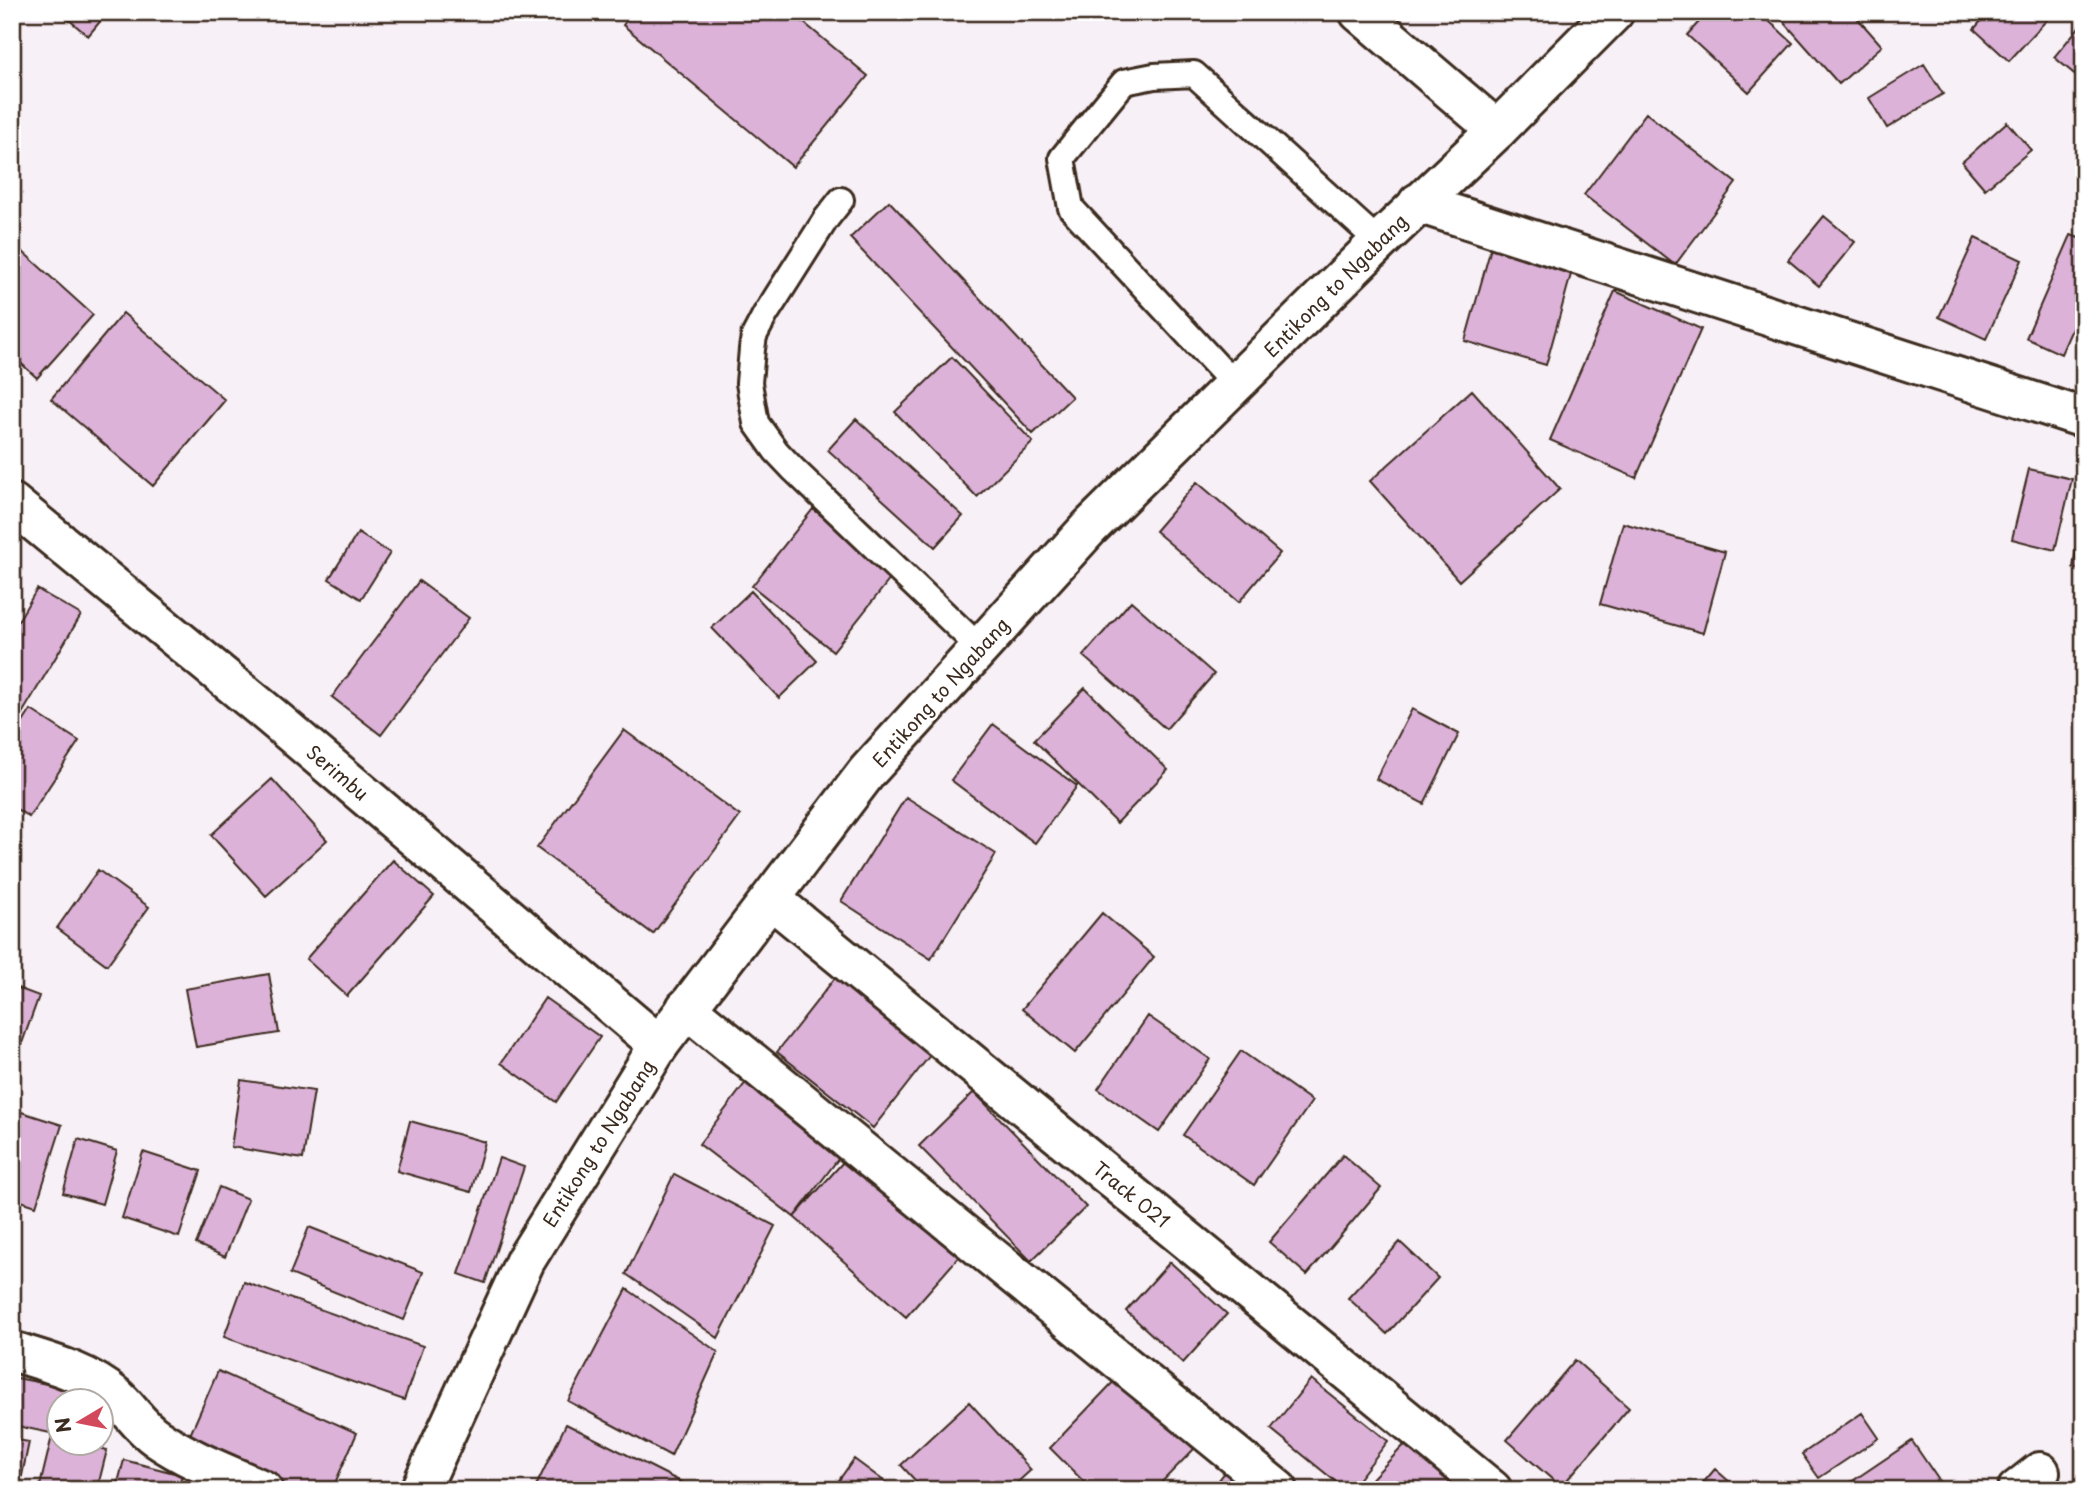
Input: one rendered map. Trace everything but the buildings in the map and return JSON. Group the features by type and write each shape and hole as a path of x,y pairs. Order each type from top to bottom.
{"main road":[{"path":"1359,12 1497,130"},
{"name":"Entikong to Ngabang","path":"419,1490 525,1261 659,1045 867,772 1089,528 1418,203 1497,130 1614,12"},
{"path":"1418,203 2084,418"},
{"name":"Serimbu","path":"12,503 271,716 659,1045"},
{"name":"Track 021","path":"771,899 1492,1490"},
{"path":"686,1008 1278,1490"},
{"path":"12,1351 72,1371 100,1386 115,1396 142,1427 155,1437 181,1453 263,1490"}],"lane":[{"path":"1234,384 1072,208 1062,158 1124,82 1154,76 1194,74 1379,242"},
{"path":"841,200 826,219 754,336 749,383 756,423 793,469 979,648"}]}
